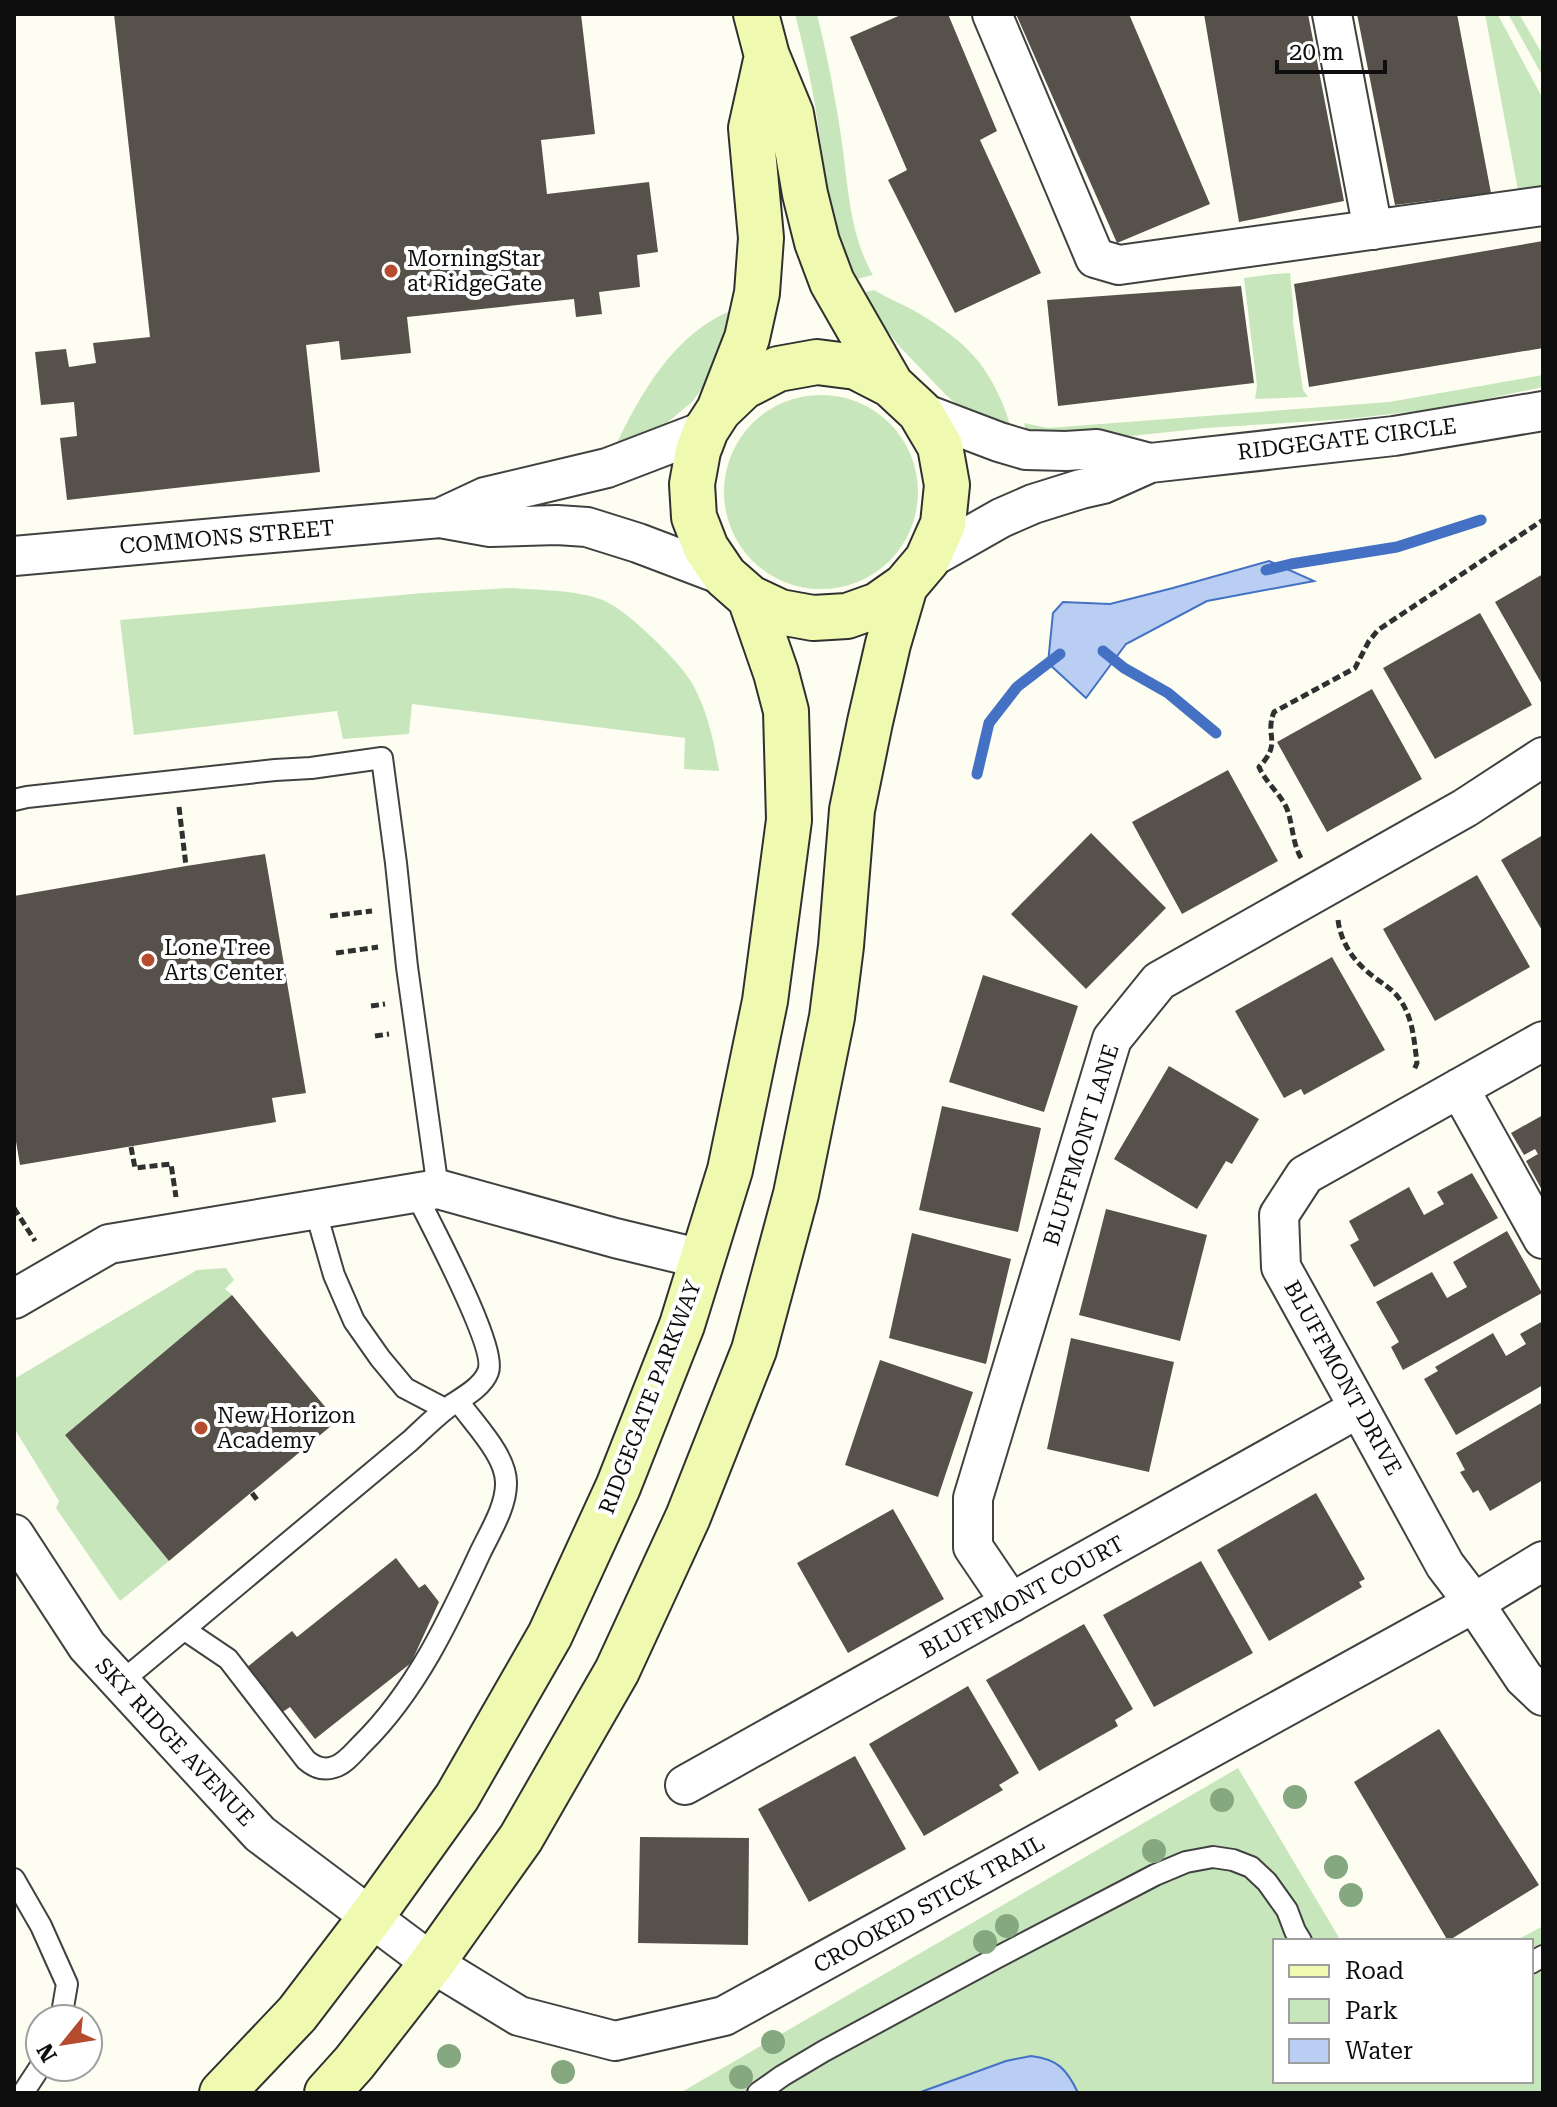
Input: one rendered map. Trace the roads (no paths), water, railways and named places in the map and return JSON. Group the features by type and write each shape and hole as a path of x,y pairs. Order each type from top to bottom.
{"main road":[{"name":"RIDGEGATE PARKWAY","path":"327,2093 432,1963 521,1838 617,1671 688,1517 754,1350 796,1194 832,1017 852,810 873,707 888,644 916,573 943,524 947,485 940,446 832,282 817,242 805,194 791,114 767,56 756,14"},
{"name":"RIDGEGATE PARKWAY","path":"222,2093 297,2014 457,1797 550,1635 618,1487 682,1325 730,1170 765,1001 789,820 786,711 776,673 738,587 706,548 694,517 692,484 698,451 747,338 757,293 761,238 751,128 767,56"},
{"path":"713,420 743,387 778,369 817,362 856,367 906,398"},
{"path":"738,587 780,612 813,618 847,616 878,605 916,573"}],"street":[{"path":"992,14 1095,258 1119,265 1543,206"},
{"path":"1332,14 1373,230"},
{"name":"RIDGEGATE CIRCLE","path":"906,398 999,442 1026,450 1097,449 1150,463"},
{"name":"RIDGEGATE CIRCLE","path":"916,573 1001,518 1033,504 1103,484 1150,463 1394,436 1543,411"},
{"name":"COMMONS STREET","path":"440,518 485,497 607,468 713,420"},
{"name":"COMMONS STREET","path":"14,556 440,518 490,527 587,527 638,543 738,587"},
{"name":"BLUFFMONT LANE","path":"1011,1603 973,1547 973,1498 1112,1039 1159,981 1465,808 1543,757"},
{"name":"BLUFFMONT DRIVE","path":"1474,1603 1445,1565 1281,1267 1279,1215 1305,1175 1543,1041"},
{"path":"1459,1088 1543,1239"},
{"path":"14,1299 109,1244 426,1190 702,1259"},
{"name":"BLUFFMONT COURT","path":"685,1785 1359,1408"},
{"name":"SKY RIDGE AVENUE","path":"14,1534 87,1646 260,1834 371,1917"},
{"name":"CROOKED STICK TRAIL","path":"371,1917 432,1963 519,2016 615,2041 724,2016 1474,1603 1543,1561"},
{"path":"1474,1603 1524,1678 1543,1696"}],"lane":[{"path":"14,800 382,758 405,943 426,1190 480,1325 490,1361 488,1373 479,1384 121,1682"},
{"path":"185,1630 228,1659 306,1760 314,1767 335,1767 376,1731 422,1669 505,1498 507,1483 504,1466 495,1450 452,1405 405,1388 354,1321 334,1275 315,1209"},
{"path":"758,2093 824,2051 996,1958 1186,1862 1213,1857 1251,1867 1267,1882 1287,1910 1300,1939"},
{"path":"14,1879 41,1926 67,1984 64,2003"}],"water":[{"path":"1269,561 1314,581 1207,601 1126,644 1086,698 1048,663 1053,613 1063,602 1110,604"},
{"path":"1031,2056 1060,2067 1078,2093 918,2093 1006,2061"}],"waterway":[{"path":"1266,570 1397,547 1481,520"},
{"path":"1103,651 1124,668 1168,693 1216,733"},
{"path":"977,774 989,723 1017,687 1060,654"}],"place":[{"name":"MorningStar at RidgeGate","path":"391,271"},
{"name":"Lone Tree Arts Center","path":"148,960"},
{"name":"New Horizon Academy","path":"201,1428"}]}
